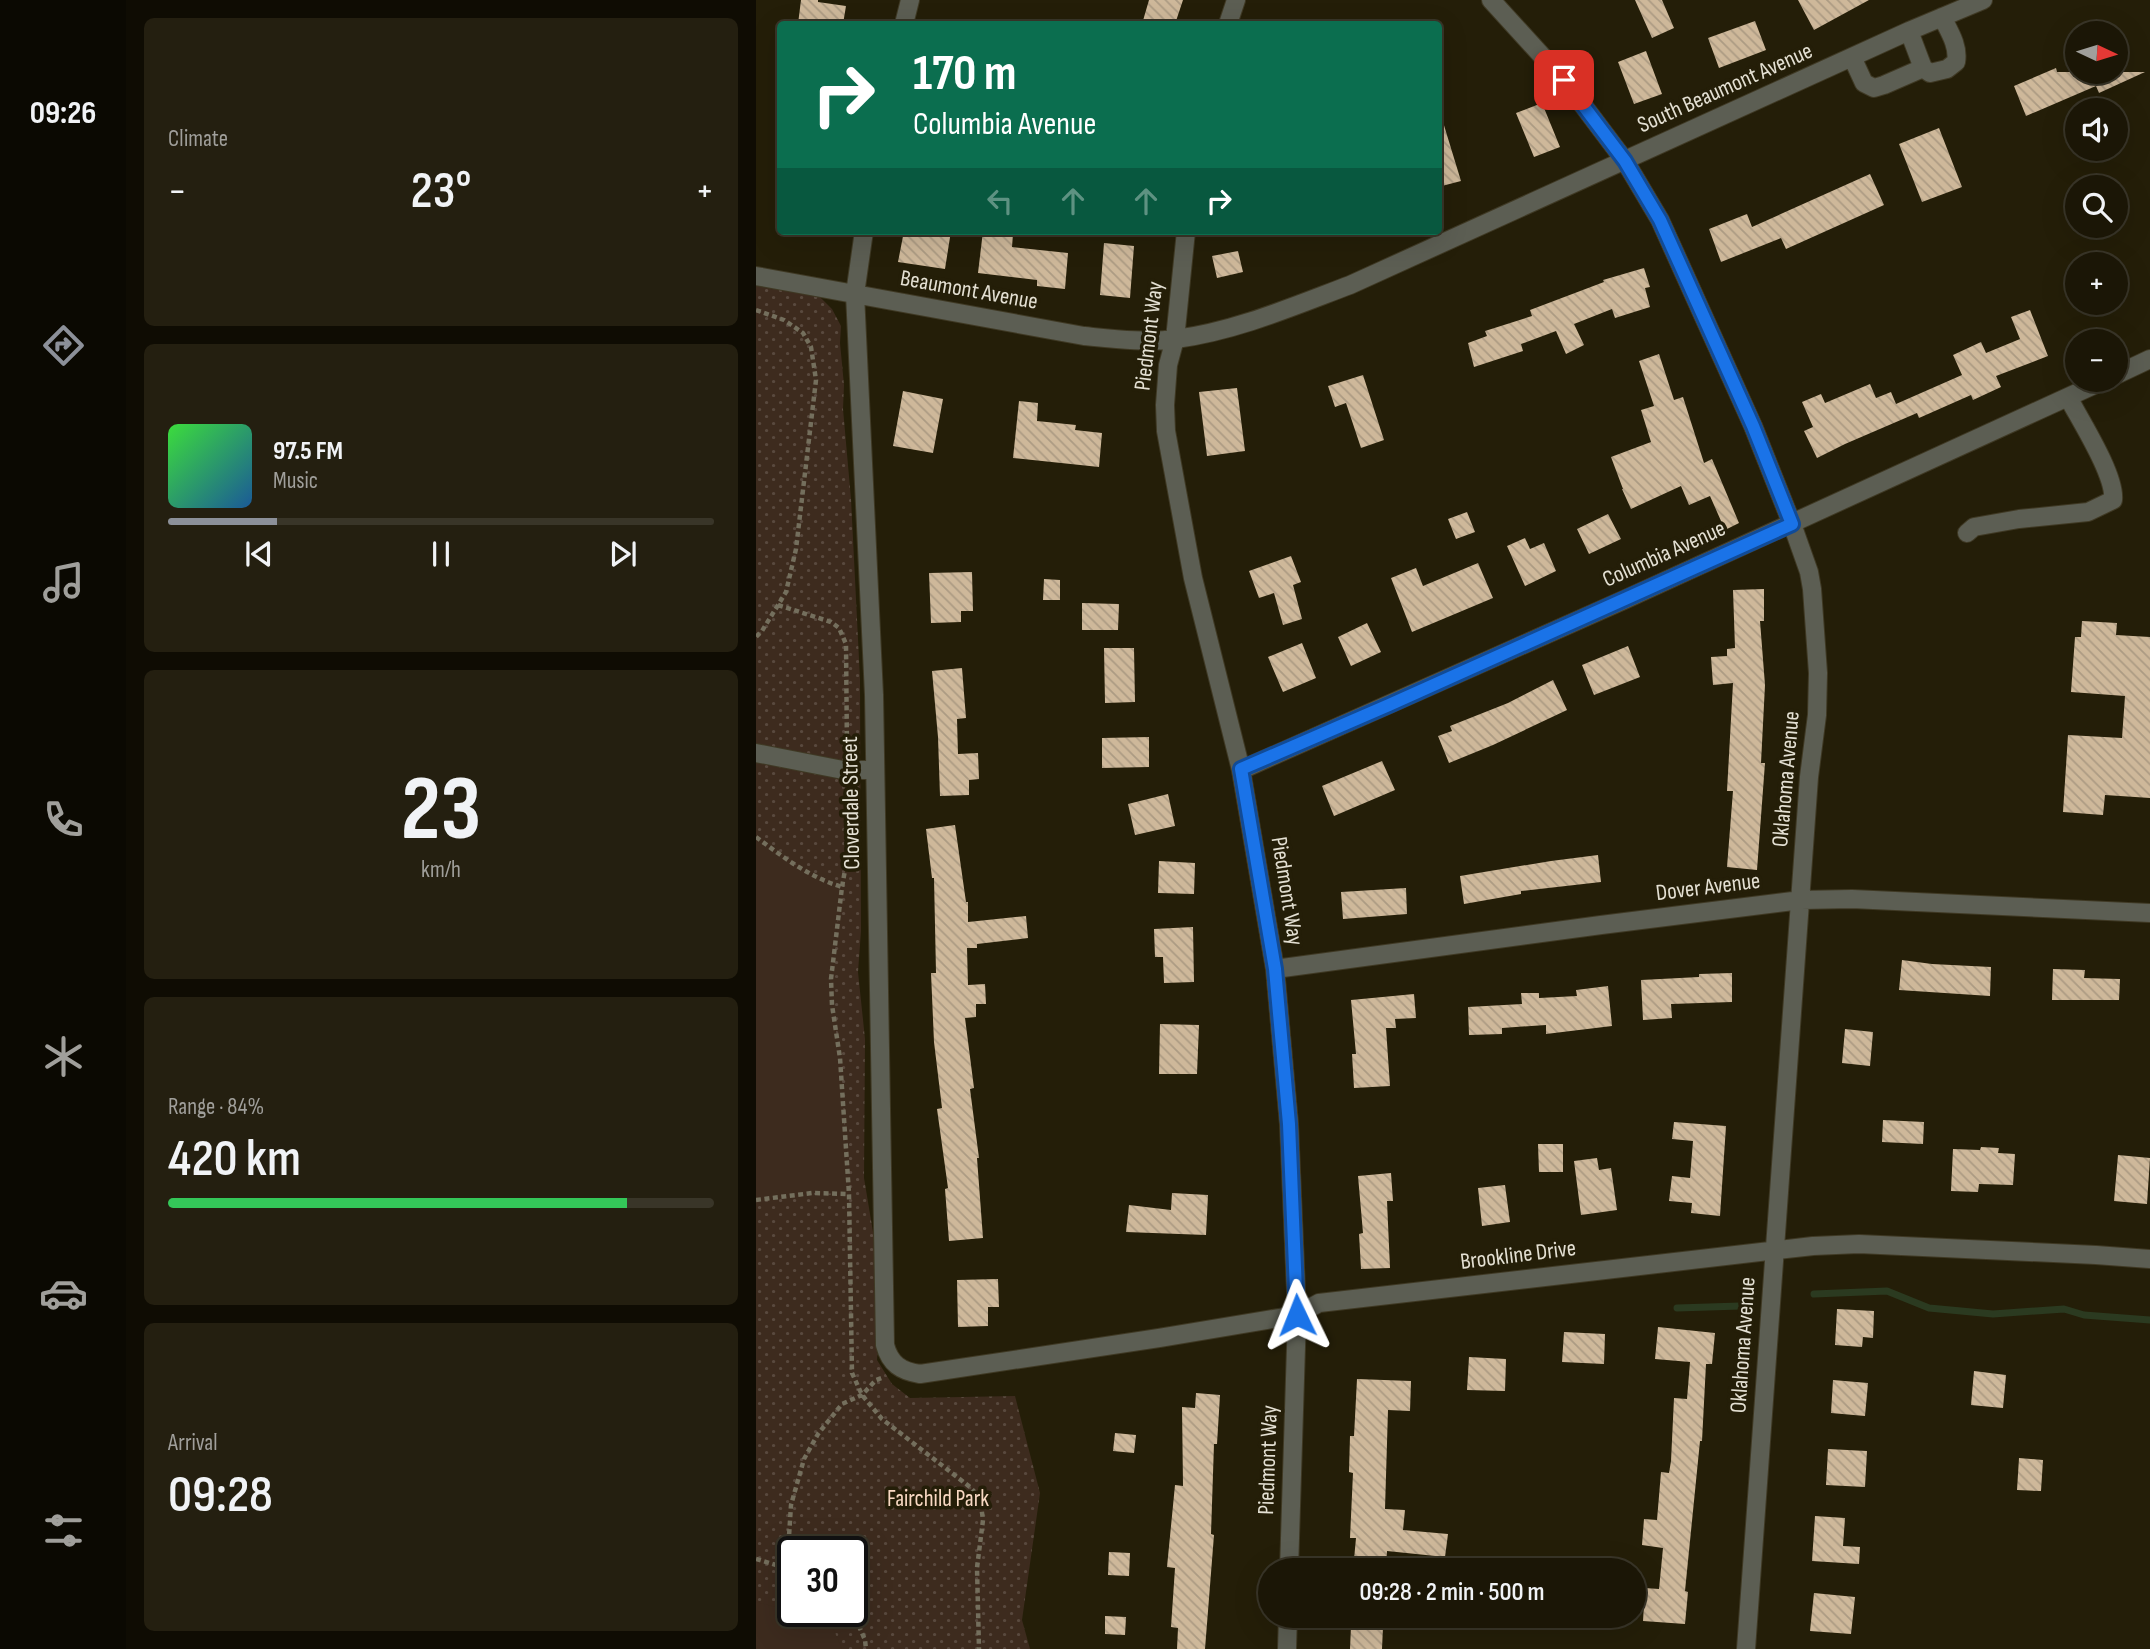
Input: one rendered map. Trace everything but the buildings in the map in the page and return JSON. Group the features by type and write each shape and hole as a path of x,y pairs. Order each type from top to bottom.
{"street":[{"path":"905,21 910,0"},
{"path":"1229,21 1236,0"},
{"name":"Oklahoma Avenue","path":"1491,0 1564,80 1625,161 1665,232 1753,426 1792,524 1812,589 1818,673 1817,715 1809,777 1746,1649"},
{"name":"South Beaumont Avenue","path":"1175,339 1274,313 1350,285 1909,31 1983,0"},
{"path":"1909,31 1923,68 1930,73 1947,69 1956,62 1958,55 1942,17"},
{"path":"1852,57 1864,83 1874,88 1923,68"},
{"name":"Cloverdale Street","path":"863,235 855,294 875,770 885,1345 893,1363 900,1369"},
{"name":"Piedmont Way","path":"1186,235 1175,339 1168,365 1166,431 1193,578 1241,769 1275,969 1289,1124 1297,1315 1289,1558"},
{"name":"Beaumont Avenue","path":"756,276 1084,336 1139,341 1175,339"},
{"path":"2128,369 2150,359"},
{"name":"Columbia Avenue","path":"1241,769 1792,524 2079,392"},
{"path":"1967,533 1974,527 2019,519 2088,512 2113,500 2114,491 2104,466 2068,397"},
{"path":"756,753 849,770 875,770"},
{"name":"Dover Avenue","path":"1275,969 1801,900 1852,899 2150,913"},
{"name":"Brookline Drive","path":"900,1369 920,1374 1159,1338 1297,1315 1319,1303 1774,1250 1859,1244 2150,1259"},
{"path":"1287,1649 1288,1628"}],"path":[{"path":"756,310 784,320 803,333 811,347 816,380 796,549 786,592 756,637"},
{"path":"778,605 831,622 839,628 846,644 849,770"},
{"path":"756,837 822,881 842,887"},
{"path":"756,1200 813,1193 849,1194"},
{"path":"791,1536 791,1505 804,1460 818,1434 842,1405 862,1395 876,1380 900,1369"},
{"path":"756,1559 777,1565"},
{"path":"859,1627 866,1649"}],"green space":[{"name":"Fairchild Park","path":"756,283 819,296 832,309 841,326 843,409 851,499 860,679 861,931 858,972 865,1039 864,1178 877,1256 877,1360 892,1384 910,1398 1015,1396 1040,1493 1022,1620 1030,1649 756,1649"},
{"path":"756,837 807,872 842,887 834,949 832,1005 840,1058 849,1194 812,1193 756,1200"},
{"path":"756,1602 777,1607 777,1627 833,1627 842,1649 756,1649"}],"waterway":[{"path":"1814,1294 1887,1291 1929,1308 1993,1314 2064,1309 2084,1315 2150,1320"},
{"path":"1677,1308 1740,1306"}],"route":[{"path":"1297,1315 1289,1124 1275,969 1241,769 1792,524 1753,426 1660,220 1625,161 1564,80"}]}
